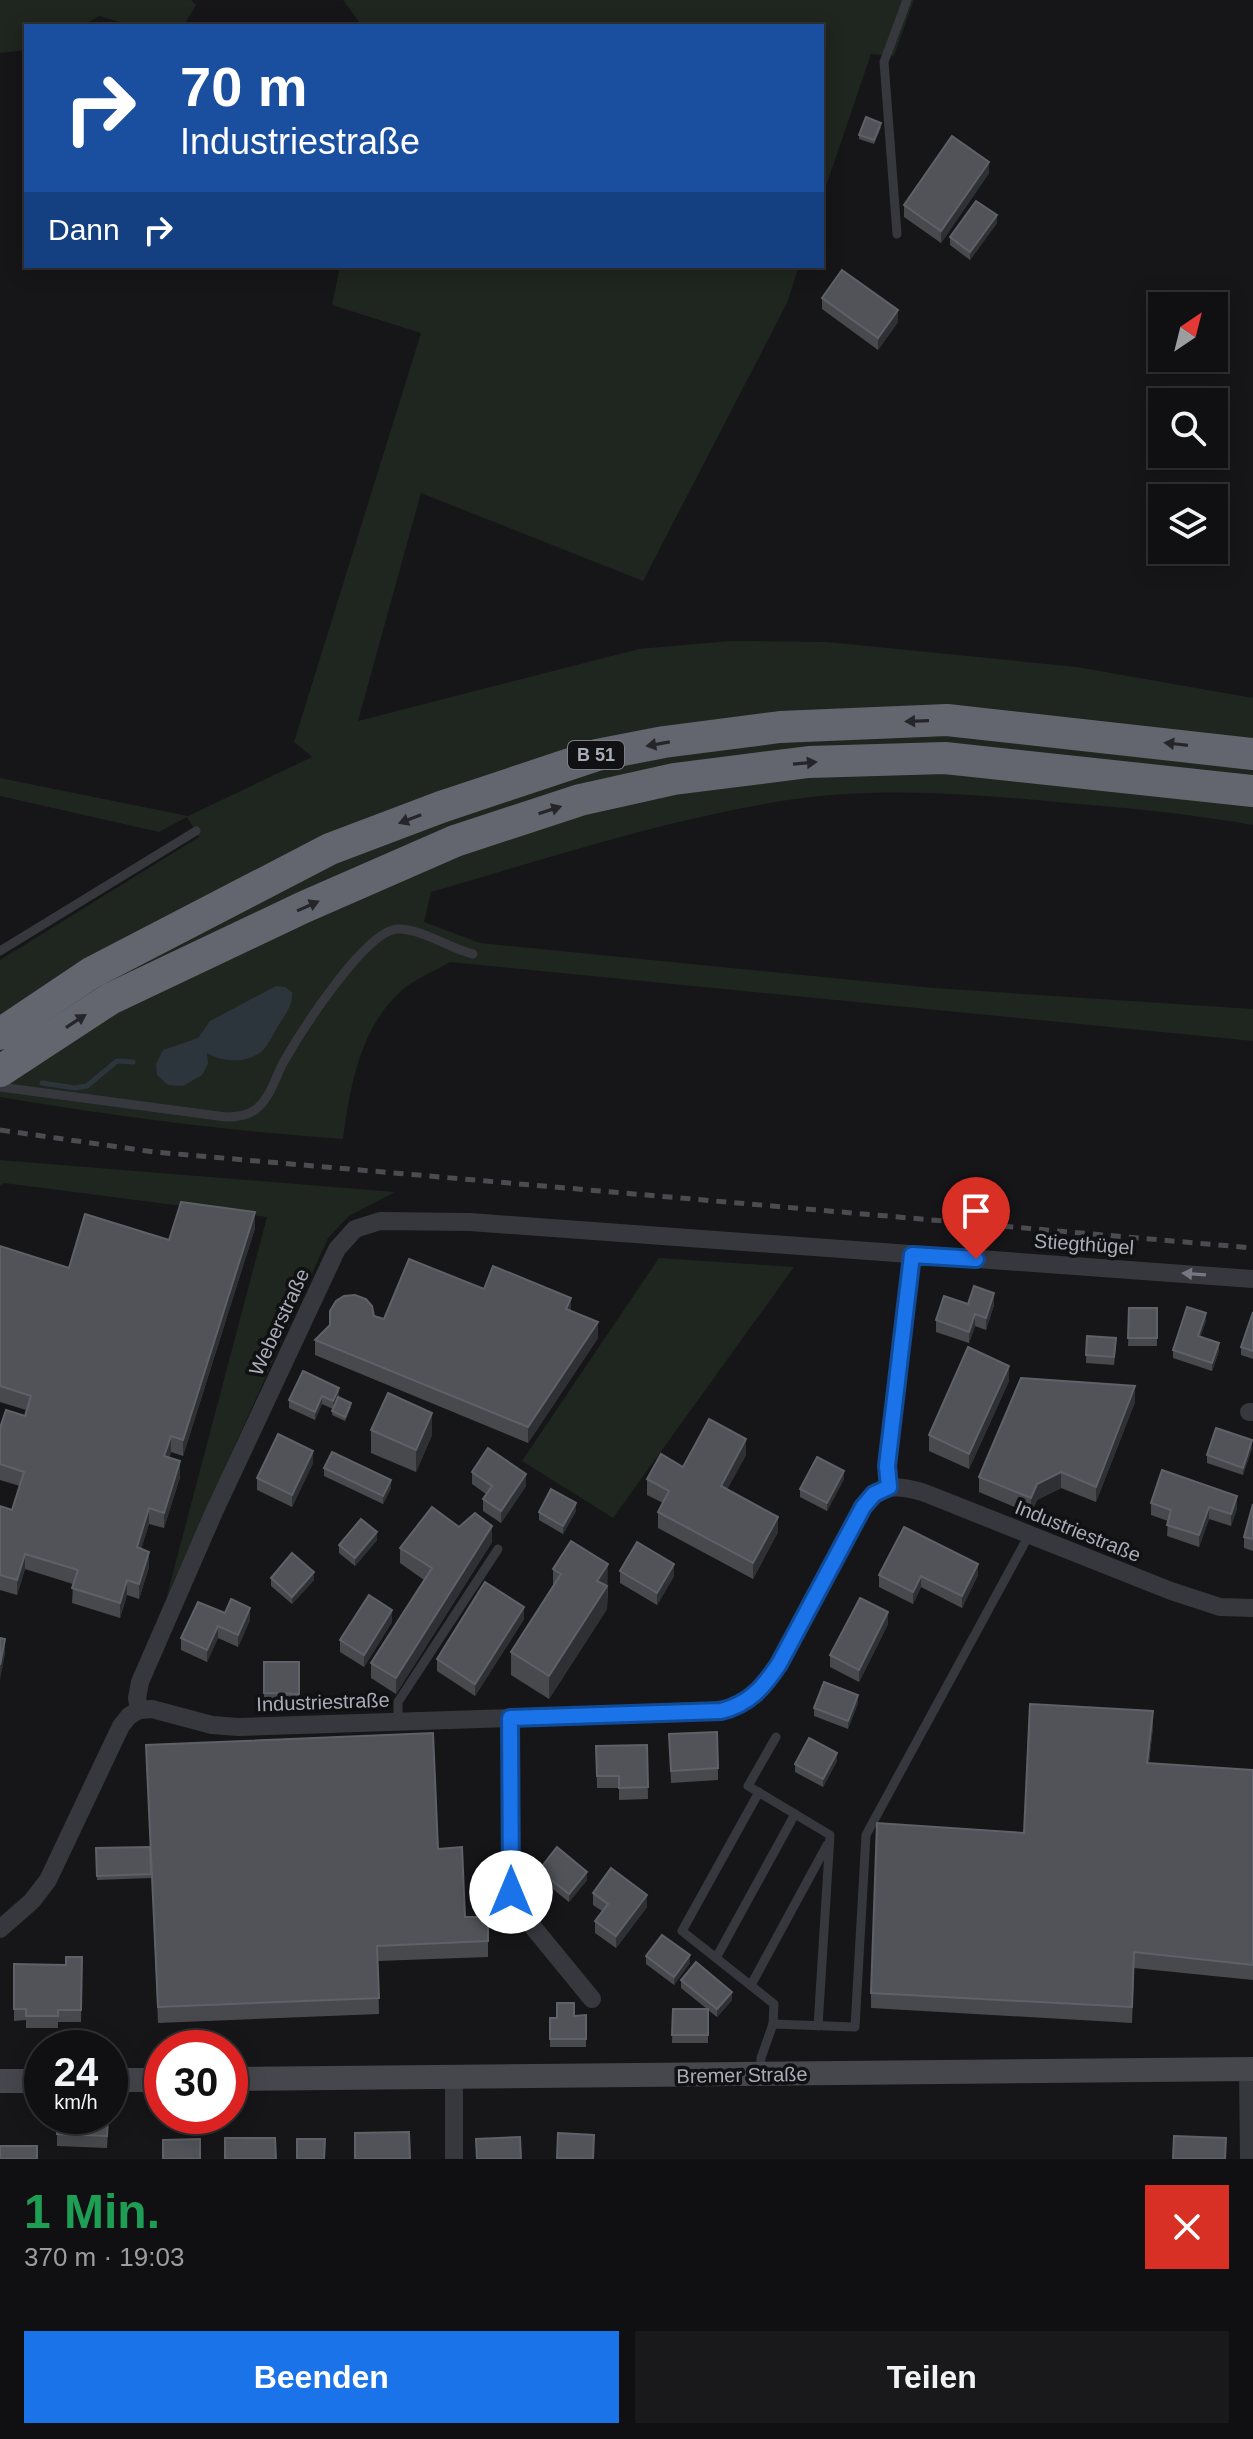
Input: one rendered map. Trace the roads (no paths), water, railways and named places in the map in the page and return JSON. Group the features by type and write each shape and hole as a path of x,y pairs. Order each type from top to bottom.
{"highway":[{"name":"B 51","path":"0,1034 91,973 330,849 441,807 597,755 664,742 780,727 947,720 1253,754"},
{"name":"B 51","path":"3,1074 110,999 304,907 455,841 580,800 674,779 809,762 945,758 1253,791"}],"street":[{"name":"Weberstraße","path":"139,1710 137,1698 140,1682 214,1512 337,1249 355,1229 380,1221 470,1222 912,1255"},
{"name":"Stiegthügel","path":"912,1255 1253,1279"},
{"path":"889,1487 885,1433 912,1255"},
{"name":"Industriestraße","path":"139,1710 152,1709 212,1725 238,1727 721,1711 737,1707 752,1699 766,1685 863,1507 874,1494 889,1487 904,1486 925,1493 1171,1591 1220,1607 1253,1608"},
{"path":"0,1929 32,1901 48,1880 121,1726 139,1710"},
{"path":"510,1718 511,1892 519,1910 592,1999"},
{"path":"1249,2159 1251,2069"},
{"name":"Bremer Straße","path":"248,2079 1251,2069"},
{"path":"454,2077 454,2159"},
{"path":"0,2081 24,2081"}],"lane":[{"path":"897,234 884,62 907,0"},
{"path":"0,951 196,831"},
{"path":"3,1074 138,1102 241,1117 257,1109 269,1082 305,1025 331,990 385,932 396,928 408,929 473,954"},
{"path":"773,2024 855,2027 866,1835 1029,1535"},
{"path":"398,1722 398,1702 498,1549"},
{"path":"776,1737 748,1786 830,1835 818,2026"},
{"path":"759,1792 682,1931 774,2004 773,2024 761,2058 762,2075"},
{"path":"716,1958 795,1814"},
{"path":"751,1985 829,1842"}],"waterway":[{"path":"42,1083 75,1088 87,1086 117,1061 133,1062"}],"railway":[{"path":"0,1130 154,1152 1253,1248"}]}
